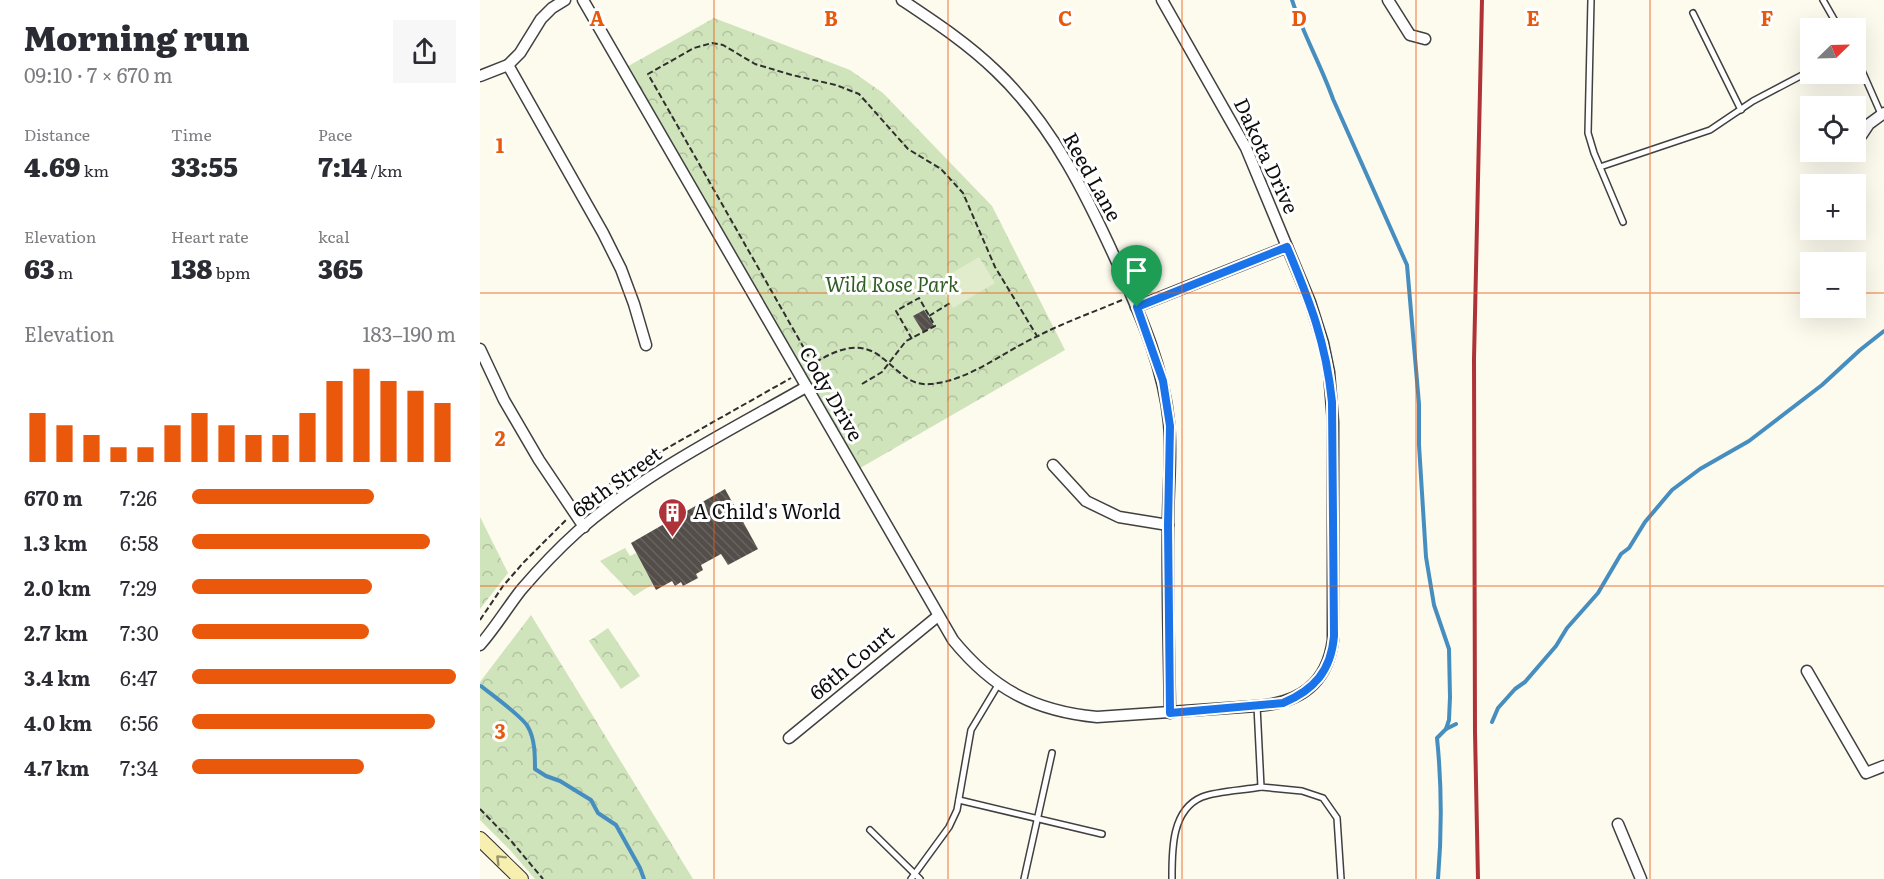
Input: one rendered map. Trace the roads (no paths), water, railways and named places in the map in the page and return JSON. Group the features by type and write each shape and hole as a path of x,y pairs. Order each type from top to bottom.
{"main road":[{"path":"480,838 521,879"}],"street":[{"path":"480,76 508,65 520,53 541,19 565,0"},
{"name":"Cody Drive","path":"583,0 938,616 966,656 998,685 1026,700 1080,716 1119,717 1283,703 1298,697 1310,688"},
{"name":"Reed Lane","path":"902,0 951,32 997,72 1038,119 1065,160 1096,216 1137,307 1163,381 1170,426 1168,525 1170,713"},
{"name":"Dakota Drive","path":"1162,0 1246,148 1315,315 1323,343 1332,402 1333,640 1327,666 1310,688"},
{"path":"1388,0 1410,34 1425,39"},
{"path":"508,65 621,269 646,345"},
{"path":"1866,129 1883,113"},
{"path":"1137,307 1287,247"},
{"path":"480,349 504,400 538,460 584,526"},
{"name":"68th Street","path":"480,645 522,590 584,526 641,483 806,387"},
{"path":"1053,465 1086,501 1119,517 1168,525"},
{"name":"66th Court","path":"789,738 938,616"},
{"path":"1807,671 1866,773 1884,766"},
{"path":"1618,824 1641,879"}],"lane":[{"path":"1591,0 1588,126 1592,148 1623,222"},
{"path":"1823,0 1833,18"},
{"path":"1693,14 1741,110"},
{"path":"1600,167 1701,134 1723,123 1753,101 1800,76"},
{"path":"1866,78 1883,113"},
{"path":"913,877 949,827 957,810 971,730 998,685"},
{"path":"1257,706 1261,787"},
{"path":"1024,879 1052,753"},
{"path":"1172,879 1175,832 1181,816 1191,803 1204,796 1261,787 1302,791 1323,798 1337,818 1341,879"},
{"path":"958,800 1102,834"},
{"path":"870,830 913,877 920,879"}],"waterway":[{"path":"1292,0 1333,99 1407,265 1419,404 1419,445 1426,557 1434,605 1449,649 1450,697 1449,720 1446,729"},
{"path":"1492,722 1498,708 1515,689 1525,682 1598,593 1621,554 1629,548 1645,522 1672,490 1700,469 1749,441 1822,385 1884,331"},
{"path":"481,686 514,712 528,727 535,753 535,769 591,800 598,813 616,825 644,879"},
{"path":"1438,879 1441,809 1437,738 1446,729 1456,724"}],"railway":[{"path":"1478,879 1475,732 1474,359 1482,0"}],"place":[{"name":"A Child's World","path":"672,538"}],"park label":[{"name":"Wild Rose Park","path":"892,285"}]}
